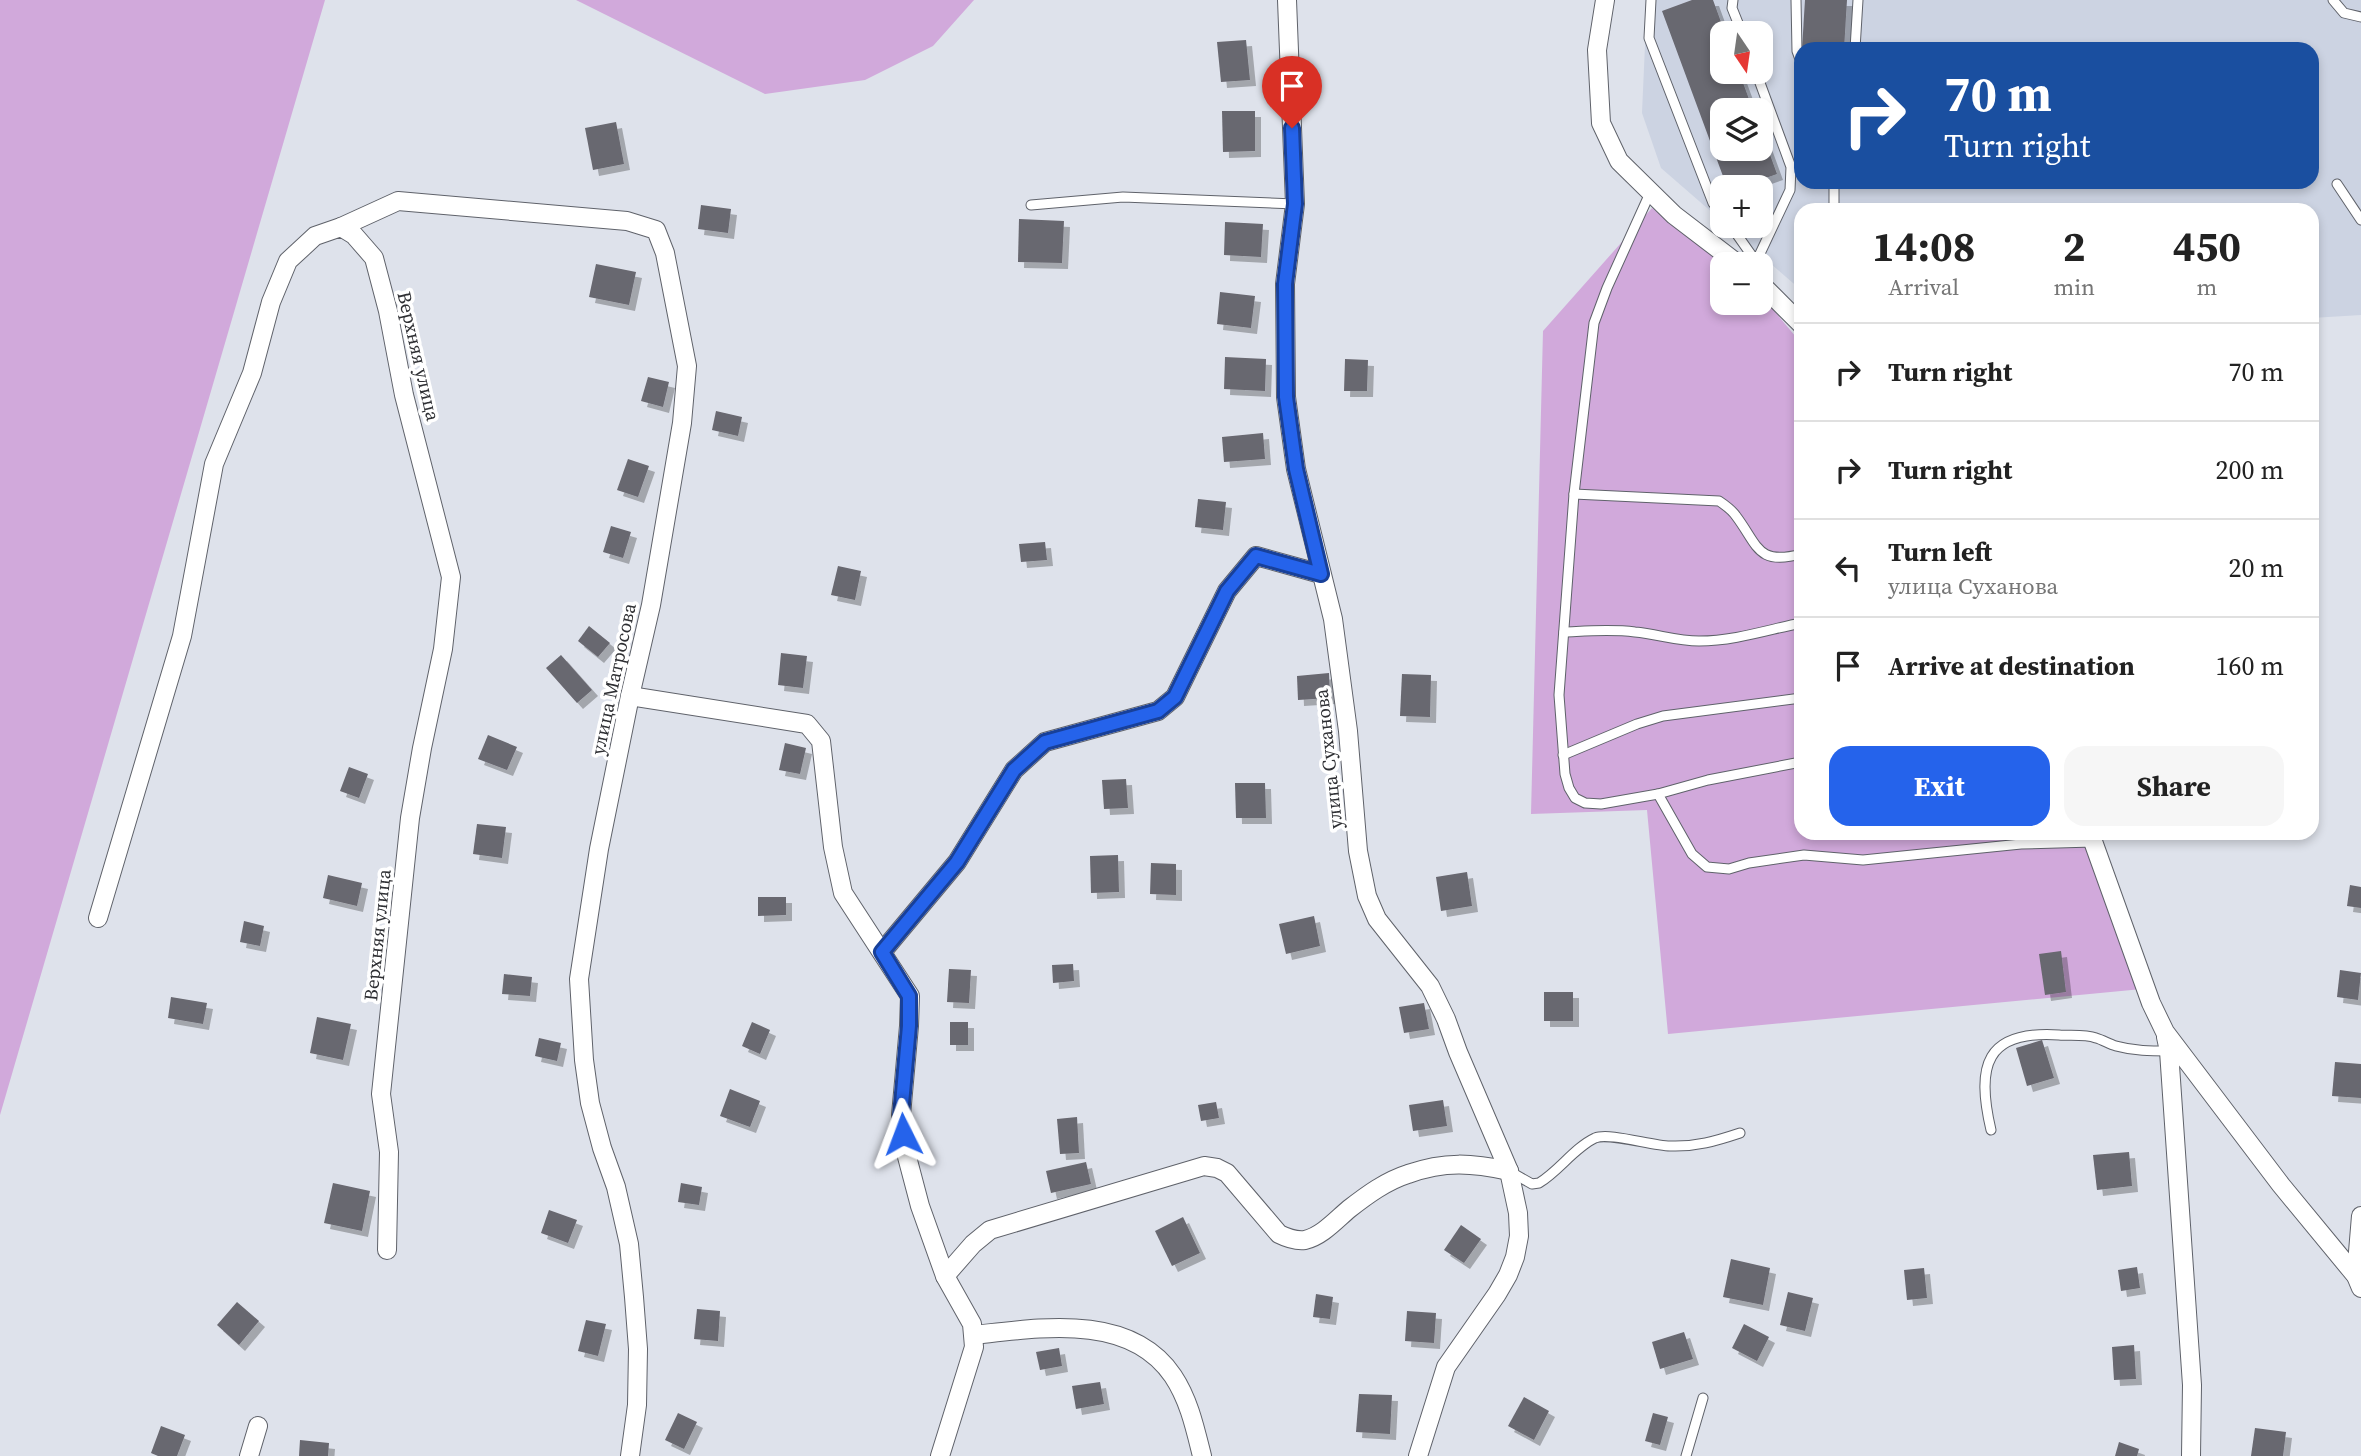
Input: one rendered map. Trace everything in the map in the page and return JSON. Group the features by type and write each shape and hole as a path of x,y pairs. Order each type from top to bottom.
{"street":[{"name":"улица Суханова","path":"1287,0 1295,204 1285,284 1286,397 1296,469 1333,619 1348,731 1358,852 1367,896 1377,919 1430,986 1446,1018 1509,1171 1518,1213 1519,1236 1515,1257 1497,1294 1447,1367 1418,1456"},
{"path":"1605,0 1597,50 1601,123 1619,161 1650,193 1723,252"},
{"name":"улица Матросова","path":"341,227 398,201 627,221 656,230 665,253 687,366 682,423 651,605 599,849 579,979 584,1060 590,1102 616,1187 632,1270 638,1349 637,1405 630,1456"},
{"path":"98,918 183,636 214,464 252,373 271,302 288,261 314,236 341,227"},
{"name":"Верхняя улица","path":"341,227 354,235 374,258 388,311 404,395 451,577 443,649 410,818 381,1094 389,1152 387,1250"},
{"path":"1773,296 1794,317"},
{"path":"882,952 957,862 1014,770 1045,742 1158,711 1175,697 1227,591 1256,556 1321,574"},
{"path":"630,696 807,724 821,741 834,847 843,893 909,996 901,1115 905,1153 920,1206 945,1276 972,1324 974,1335 975,1347 940,1456"},
{"path":"2093,840 2151,1003 2165,1032 2358,1282"},
{"path":"2165,1032 2169,1051 2192,1385 2191,1456"},
{"path":"945,1276 973,1244 990,1230 1204,1166 1227,1173 1279,1234 1291,1239 1305,1240 1321,1233 1378,1187 1409,1173 1445,1165 1474,1164 1509,1171"},
{"path":"2358,1282 2361,1216"},
{"path":"974,1335 1039,1328 1076,1328 1135,1342 1157,1358 1172,1375 1186,1399 1202,1456"},
{"path":"249,1456 258,1426"}],"lane":[{"path":"1651,0 1649,38 1710,195"},
{"path":"1733,0 1732,8 1737,21"},
{"path":"1796,0 1797,42"},
{"path":"1855,42 1858,0"},
{"path":"2333,0 2344,13 2361,17"},
{"path":"1760,84 1791,167 1790,190 1762,252"},
{"path":"2337,184 2361,220"},
{"path":"1650,193 1594,323 1574,494 1559,695 1563,755 1569,788 1575,798 1585,803 1601,804 1794,763"},
{"path":"1031,205 1123,197 1295,204"},
{"path":"1574,494 1719,500 1735,513 1759,552 1771,558 1794,556"},
{"path":"1564,632 1636,632 1668,639 1700,641 1732,639 1794,626"},
{"path":"1563,755 1663,716 1794,699"},
{"path":"1658,794 1692,854 1707,867 1729,869 1749,863 1804,855 1863,860 2068,840"},
{"path":"1991,1130 1983,1084 1985,1074 1988,1063 1998,1049 2013,1037 2029,1034 2095,1037 2113,1046 2143,1052 2169,1051"},
{"path":"1509,1171 1532,1184 1539,1183 1597,1137 1615,1137 1670,1146 1705,1145 1740,1133"},
{"path":"1686,1456 1703,1398"}],"shaded area":[{"path":"0,0 325,0 0,1115"},
{"path":"576,0 974,0 933,46 865,80 765,94"},
{"path":"1647,0 2361,0 2361,315 2319,318 2319,203 1794,203 1794,284 1773,266 1773,252 1757,252 1741,238 1773,238 1773,175 1710,175 1710,211 1661,168 1642,113"},
{"path":"1652,208 1710,253 1710,315 1773,315 1773,309 1794,335 1794,840 2089,840 2142,989 1668,1034 1647,810 1531,814 1543,331"}],"building":[{"path":"1692,0 1713,0 1721,21 1710,21 1710,84 1743,84 1749,98 1710,98 1710,141 1662,11"},
{"path":"1805,0 1847,0 1844,42 1802,42"},
{"path":"1246,40 1250,80 1221,82 1217,42"},
{"path":"1222,111 1255,111 1255,151 1223,152"},
{"path":"616,122 624,164 593,170 585,128"},
{"path":"1717,161 1772,161 1777,174 1773,175 1723,175"},
{"path":"701,205 731,209 728,233 698,229"},
{"path":"1019,219 1064,221 1062,263 1018,262"},
{"path":"1225,222 1263,224 1261,257 1224,255"},
{"path":"596,264 636,272 629,305 589,297"},
{"path":"1220,292 1255,296 1251,328 1217,324"},
{"path":"1225,357 1266,359 1265,391 1224,389"},
{"path":"1345,359 1368,360 1367,391 1344,391"},
{"path":"648,377 669,382 663,407 641,401"},
{"path":"716,411 742,417 738,436 712,430"},
{"path":"1263,433 1265,459 1224,462 1222,437"},
{"path":"628,459 649,466 638,497 617,490"},
{"path":"1198,499 1226,502 1223,530 1195,527"},
{"path":"611,526 631,532 623,558 603,552"},
{"path":"1045,542 1047,560 1021,562 1019,544"},
{"path":"838,566 861,571 855,600 831,595"},
{"path":"589,626 610,643 598,657 578,641"},
{"path":"781,653 807,656 803,688 778,685"},
{"path":"561,655 592,690 577,703 546,668"},
{"path":"1329,673 1330,698 1298,700 1297,676"},
{"path":"1402,674 1431,675 1430,717 1400,716"},
{"path":"488,735 517,747 507,770 478,759"},
{"path":"785,743 806,748 800,774 779,770"},
{"path":"349,767 368,774 359,798 340,791"},
{"path":"1126,779 1128,808 1104,809 1102,780"},
{"path":"1235,783 1265,783 1266,818 1236,818"},
{"path":"477,824 506,827 502,858 473,854"},
{"path":"1118,855 1119,892 1091,893 1090,856"},
{"path":"1151,863 1176,864 1176,895 1150,894"},
{"path":"1467,872 1472,906 1441,911 1436,877"},
{"path":"328,875 362,883 357,906 323,898"},
{"path":"2350,885 2361,887 2361,908 2347,906"},
{"path":"758,897 786,897 786,915 758,916"},
{"path":"1314,916 1320,946 1286,954 1279,924"},
{"path":"244,921 264,926 260,946 240,942"},
{"path":"2061,951 2066,992 2045,995 2039,954"},
{"path":"1073,964 1074,981 1053,983 1052,965"},
{"path":"949,969 971,970 969,1003 947,1002"},
{"path":"2340,970 2361,973 2358,1000 2337,997"},
{"path":"504,974 532,977 530,996 502,994"},
{"path":"1544,992 1573,992 1573,1021 1544,1021"},
{"path":"171,997 207,1003 203,1024 168,1018"},
{"path":"1424,1003 1429,1029 1404,1033 1399,1007"},
{"path":"317,1017 351,1024 343,1060 310,1053"},
{"path":"752,1022 770,1030 760,1054 742,1046"},
{"path":"950,1022 968,1022 968,1045 950,1045"},
{"path":"539,1038 561,1043 557,1061 535,1056"},
{"path":"2042,1040 2054,1078 2027,1086 2016,1048"},
{"path":"2335,1062 2361,1064 2361,1098 2332,1096"},
{"path":"730,1089 760,1101 750,1127 720,1116"},
{"path":"1443,1100 1447,1126 1413,1131 1409,1105"},
{"path":"1216,1102 1219,1118 1201,1121 1198,1105"},
{"path":"1077,1117 1079,1153 1060,1154 1057,1119"},
{"path":"2129,1152 2132,1186 2097,1190 2093,1155"},
{"path":"1086,1162 1091,1184 1051,1193 1046,1171"},
{"path":"333,1183 370,1191 362,1231 324,1223"},
{"path":"681,1183 702,1187 699,1205 678,1202"},
{"path":"549,1210 577,1220 568,1243 541,1233"},
{"path":"1183,1217 1200,1253 1172,1266 1155,1231"},
{"path":"1461,1225 1481,1239 1464,1263 1444,1250"},
{"path":"1731,1259 1770,1268 1763,1305 1723,1297"},
{"path":"2137,1267 2140,1288 2121,1291 2118,1270"},
{"path":"1924,1268 1927,1298 1907,1300 1904,1270"},
{"path":"1788,1292 1813,1298 1805,1331 1780,1325"},
{"path":"1316,1294 1333,1297 1330,1319 1313,1317"},
{"path":"237,1302 259,1321 239,1345 217,1325"},
{"path":"697,1309 720,1311 718,1341 694,1339"},
{"path":"1407,1311 1436,1313 1434,1343 1405,1341"},
{"path":"586,1320 606,1324 598,1356 578,1351"},
{"path":"1744,1324 1769,1337 1757,1361 1732,1348"},
{"path":"1684,1332 1693,1359 1660,1369 1652,1342"},
{"path":"2134,1345 2136,1379 2114,1380 2112,1347"},
{"path":"1059,1348 1062,1366 1040,1370 1036,1352"},
{"path":"1100,1382 1104,1404 1076,1409 1072,1386"},
{"path":"1359,1394 1392,1395 1390,1434 1356,1432"},
{"path":"1524,1397 1549,1411 1534,1440 1508,1426"},
{"path":"678,1413 697,1422 684,1449 665,1440"},
{"path":"1653,1413 1668,1417 1660,1445 1645,1441"},
{"path":"161,1426 185,1435 177,1456 158,1456 151,1453"},
{"path":"2255,1428 2286,1432 2283,1456 2251,1456"},
{"path":"300,1440 329,1443 328,1456 299,1456"},
{"path":"2119,1442 2139,1449 2137,1456 2115,1456"}],"route":[{"path":"903,1134 901,1115 909,996 882,952 957,862 1014,770 1045,742 1158,711 1175,697 1227,591 1256,556 1321,574 1296,469 1286,397 1285,284 1295,204 1292,128"}]}
